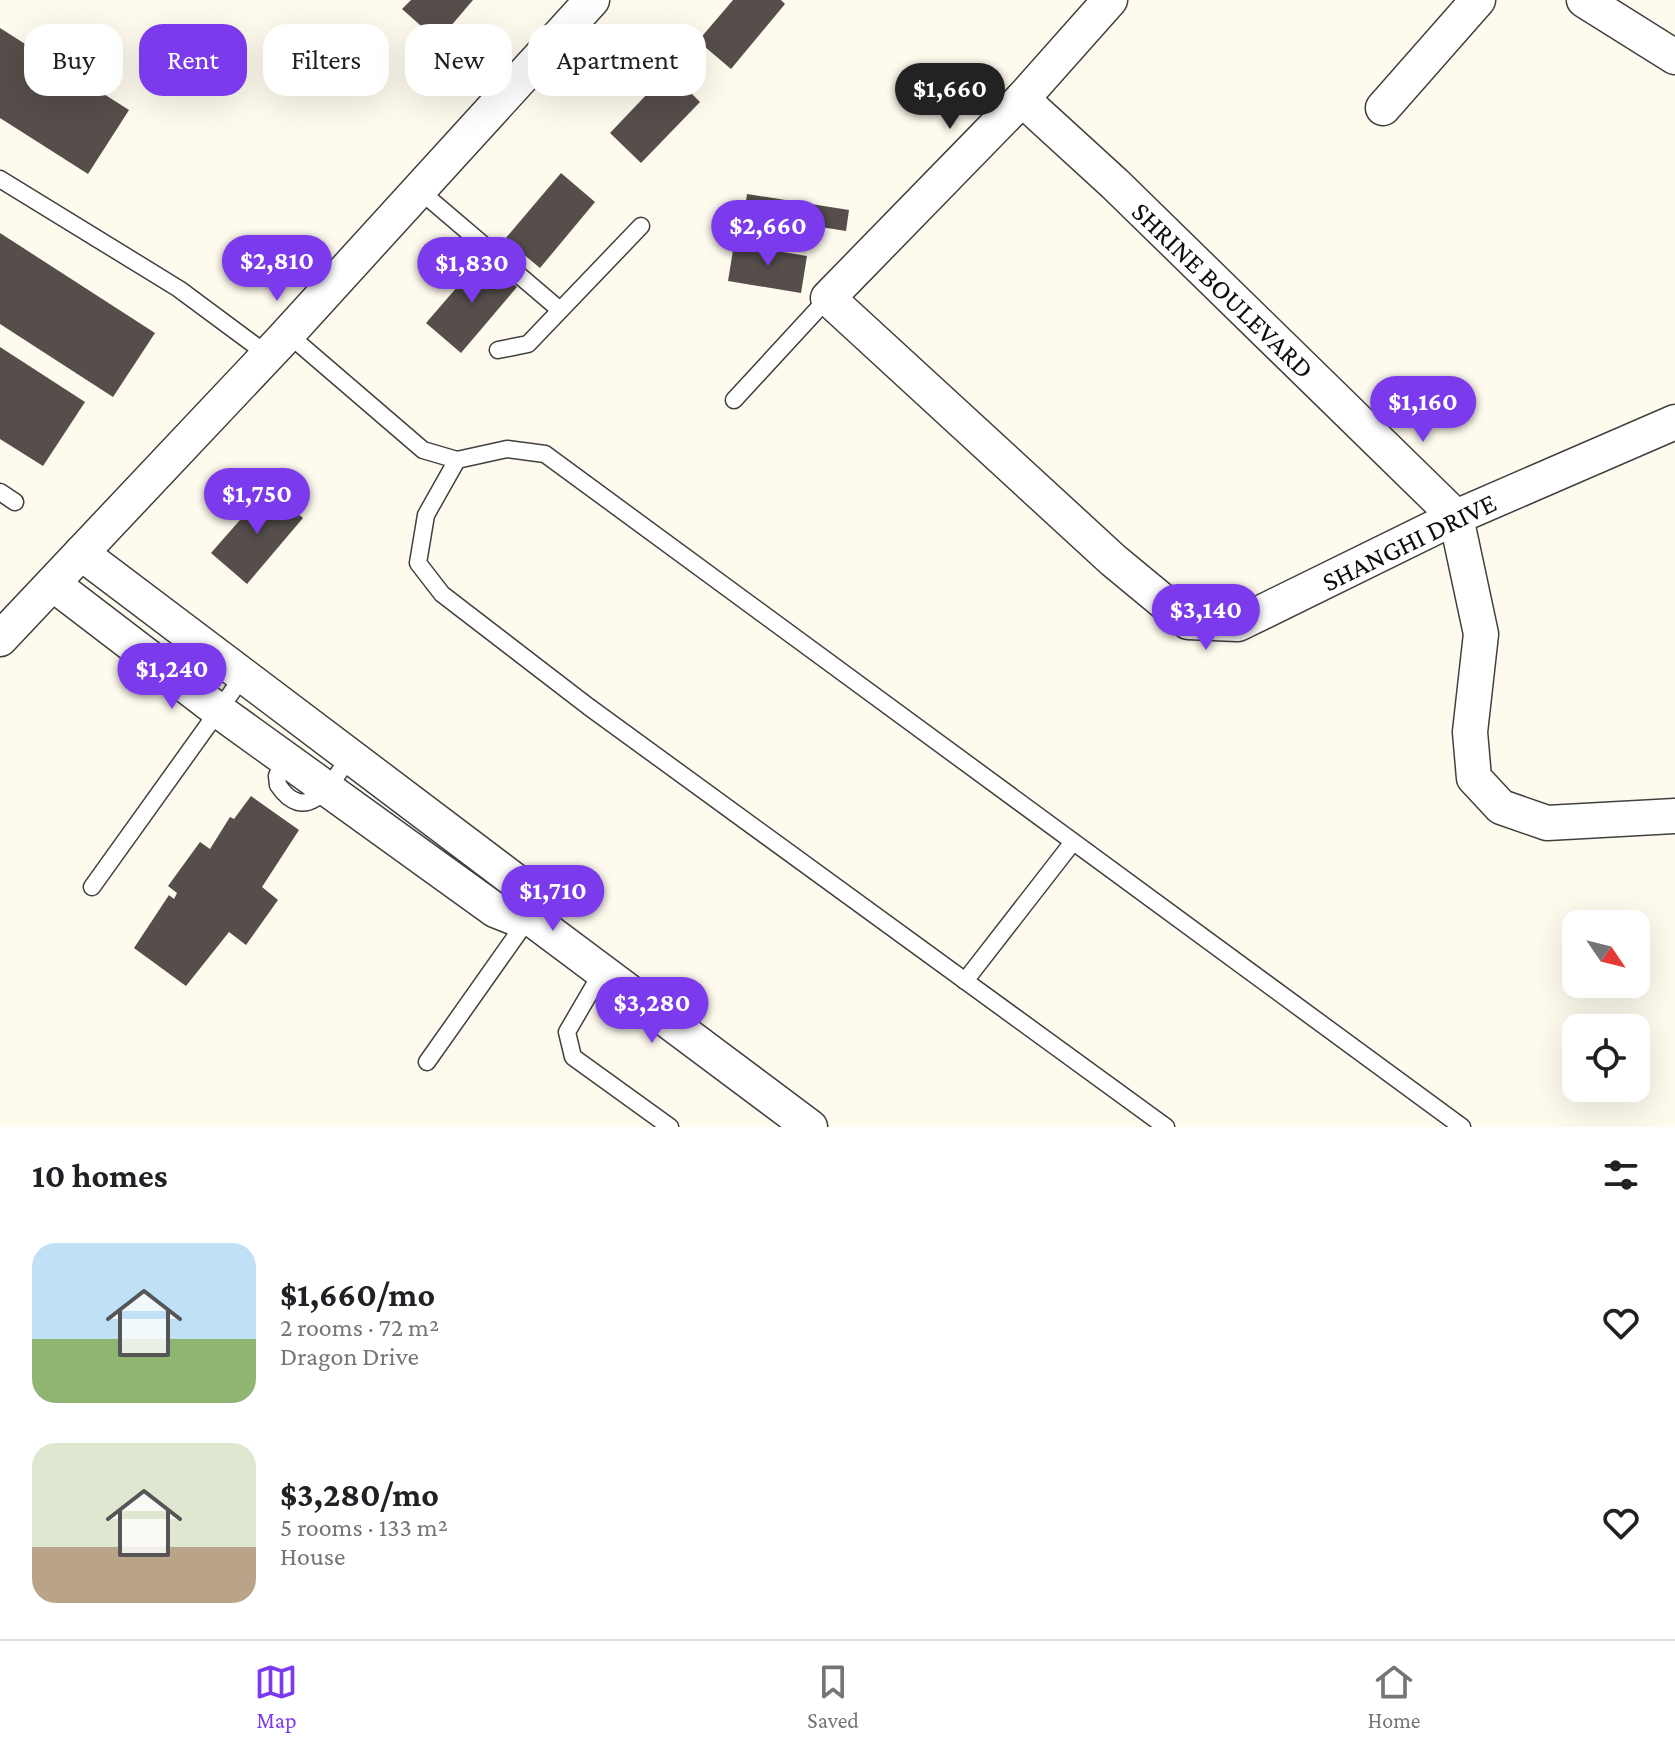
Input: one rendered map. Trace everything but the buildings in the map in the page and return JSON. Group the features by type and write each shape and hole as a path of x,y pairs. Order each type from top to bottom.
{"street":[{"path":"0,639 278,344 592,0"},
{"path":"828,298 1022,99 1110,0"},
{"path":"1383,108 1478,0"},
{"path":"1584,0 1675,57"},
{"name":"SHRINE BOULEVARD","path":"1022,99 1456,517"},
{"name":"SHANGHI DRIVE","path":"828,298 1113,560 1188,622 1238,624 1456,517 1675,422"},
{"path":"1456,517 1481,634 1470,732 1474,778 1501,807 1547,823 1675,816"},
{"path":"81,553 518,883 529,904 529,917"},
{"path":"53,584 219,711 495,910 515,918 529,917 810,1127"}],"lane":[{"path":"0,179 179,289 278,344 423,450 457,460 507,449 545,454 1462,1127"},
{"path":"419,190 560,310"},
{"path":"498,350 528,344 641,226"},
{"path":"734,400 828,298"},
{"path":"457,460 426,515 418,563 442,594 589,707 1166,1127"},
{"path":"0,492 15,502"},
{"path":"92,887 244,675"},
{"path":"328,788 350,756"},
{"path":"965,981 1073,842"},
{"path":"427,1062 529,917"},
{"path":"602,972 567,1032 573,1057 670,1127"}]}
